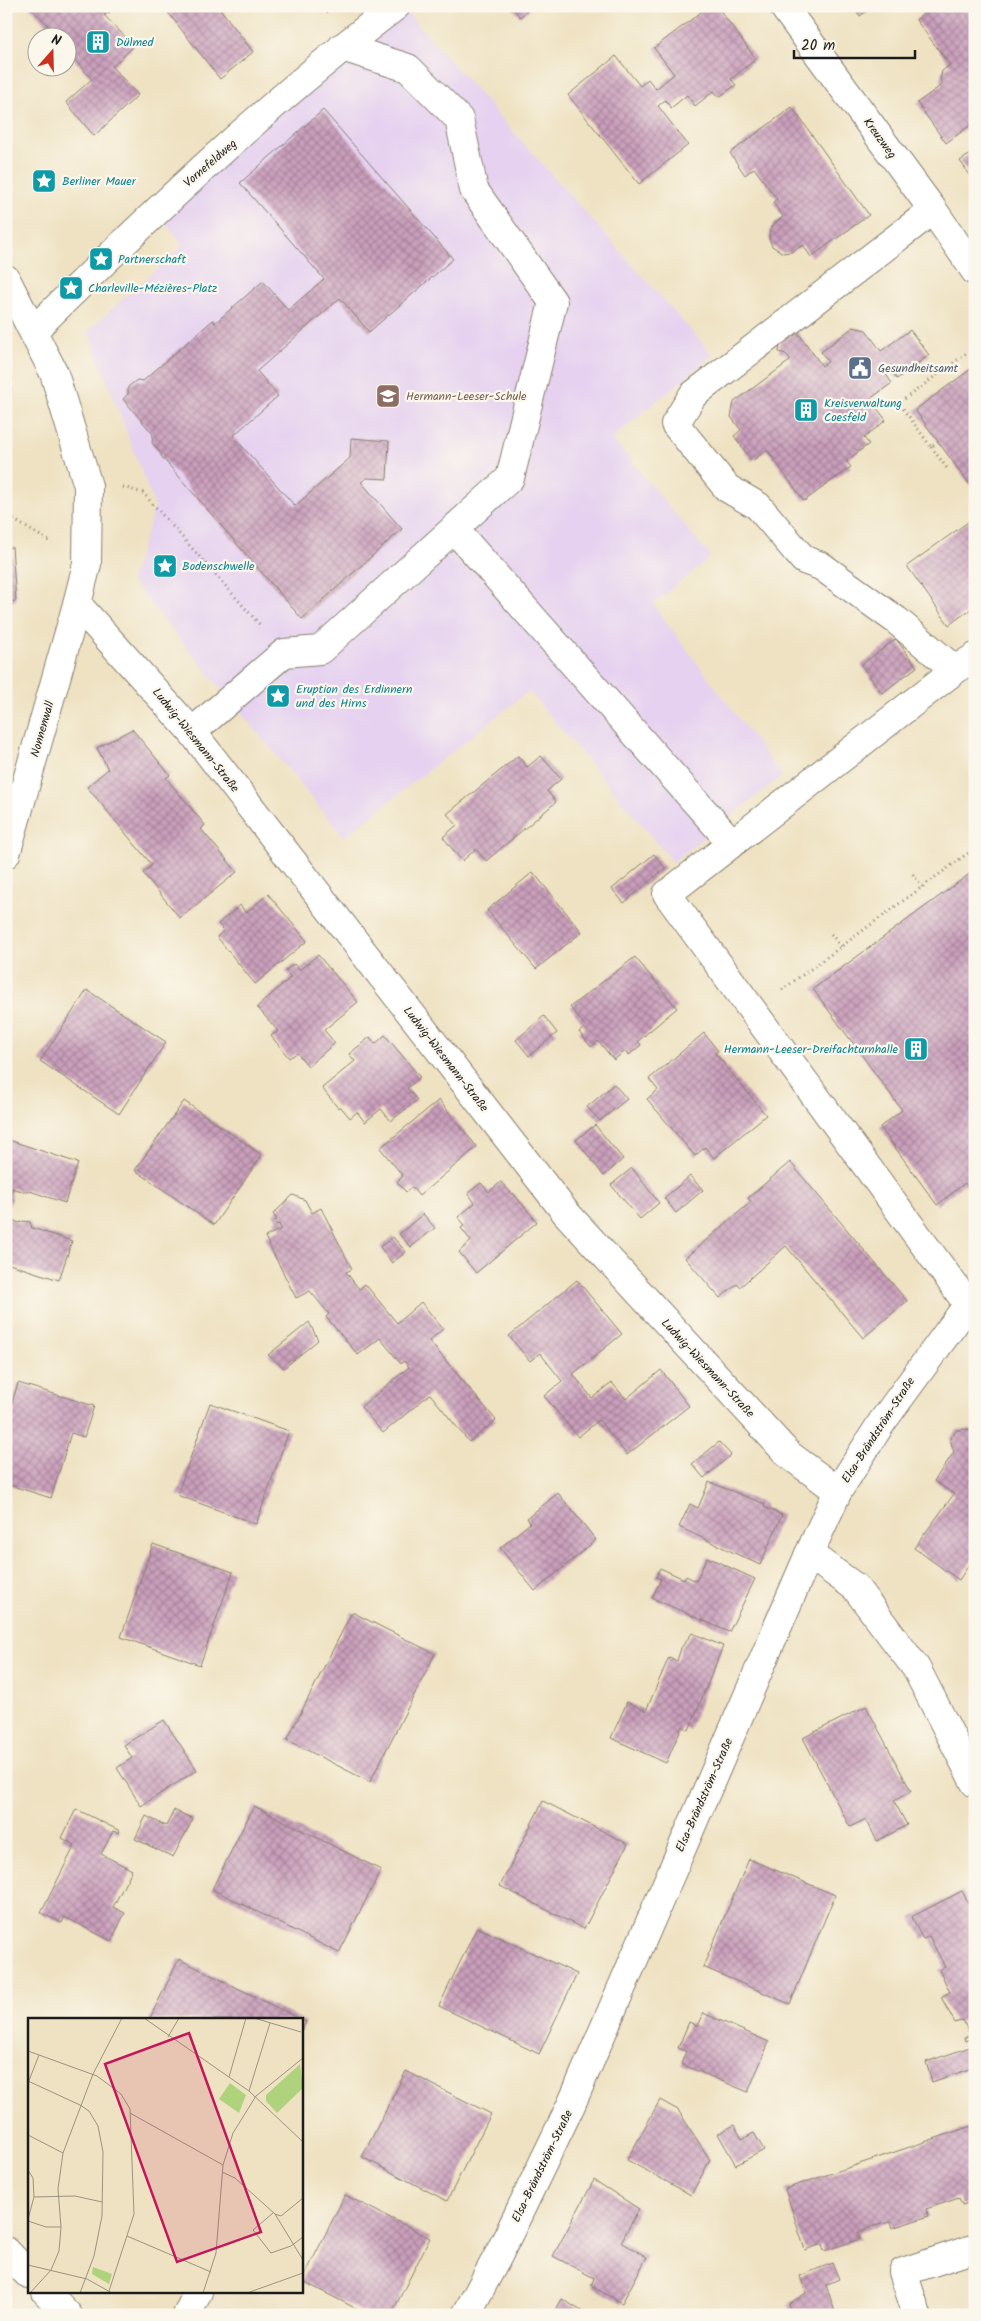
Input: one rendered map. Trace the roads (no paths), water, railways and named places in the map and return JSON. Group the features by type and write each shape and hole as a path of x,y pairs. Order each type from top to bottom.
{"street":[{"name":"Vornefeldweg","path":"34,330 155,211 342,47 396,6"},
{"name":"Kreuzweg","path":"783,6 933,210 975,272"},
{"path":"192,732 284,653 320,650 455,530 510,478 553,302 474,190 459,119 408,68 342,47"},
{"path":"933,210 693,395 675,424 727,488 758,506 804,560 821,566 896,620 965,664 667,894 971,1299"},
{"path":"6,279 34,330 54,373 88,486 87,564 78,604"},
{"path":"455,530 732,843"},
{"name":"Ludwig-Wiesmann-Straße","path":"78,604 192,732 566,1214 788,1454 838,1492"},
{"name":"Nonnenwall","path":"6,854 78,604"},
{"name":"Elsa-Brändström-Straße","path":"466,2315 499,2254 571,2105 809,1554 838,1492 908,1382 971,1299"},
{"path":"809,1554 855,1587 916,1668 975,1783"},
{"path":"917,2315 903,2272 975,2248"},
{"path":"6,2251 28,2273"},
{"path":"48,2294 68,2315"},
{"path":"187,2315 197,2294"}],"place":[{"name":"Dülmed","path":"98,42"},
{"name":"Berliner Mauer","path":"44,181"},
{"name":"Partnerschaft","path":"101,259"},
{"name":"Charleville-Mézières-Platz","path":"71,288"},
{"name":"Gesundheitsamt","path":"860,368"},
{"name":"Hermann-Leeser-Schule","path":"388,396"},
{"name":"Kreisverwaltung Coesfeld","path":"806,410"},
{"name":"Bodenschwelle","path":"165,566"},
{"name":"Eruption des Erdinnern und des Hirns","path":"278,696"},
{"name":"Hermann-Leeser-Dreifachturnhalle","path":"916,1049"}]}
